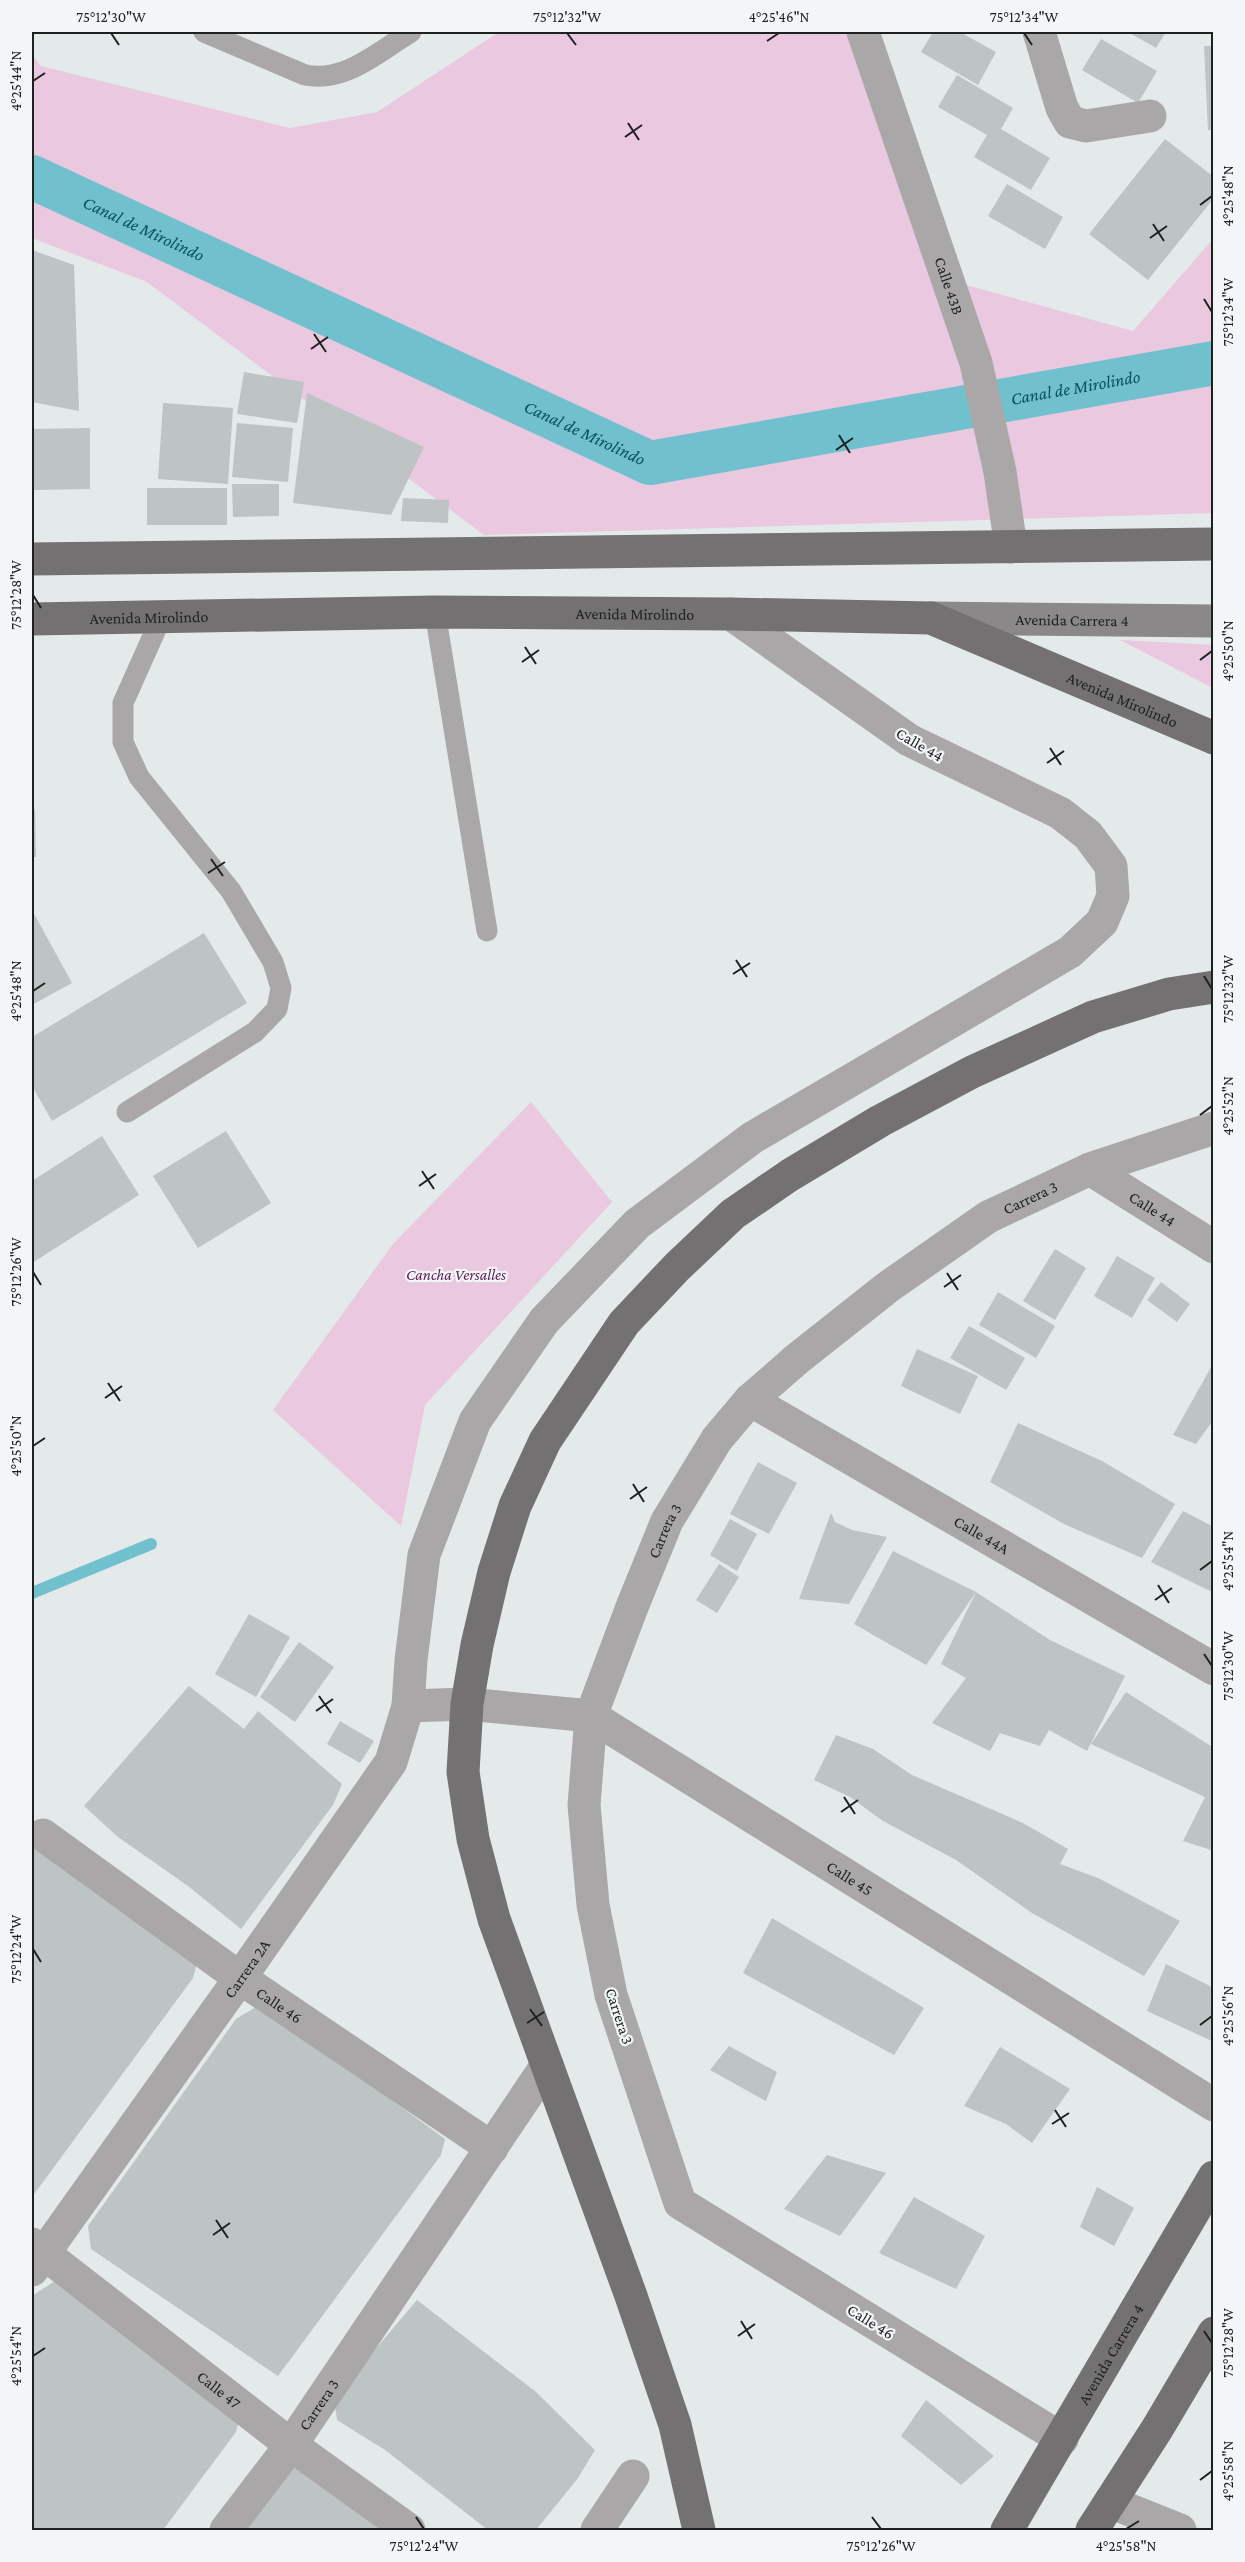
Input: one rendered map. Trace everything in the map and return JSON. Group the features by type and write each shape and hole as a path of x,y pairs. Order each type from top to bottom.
{"main road":[{"path":"32,559 1214,544"},
{"name":"Avenida Mirolindo","path":"32,619 435,612 931,618 1214,738"},
{"name":"Avenida Carrera 4","path":"931,618 1214,621"},
{"path":"699,2530 675,2425 632,2296 494,1919 473,1839 463,1772 467,1704 477,1645 494,1572 515,1506 545,1441 624,1323 676,1267 733,1214 790,1175 880,1121 972,1072 1093,1017 1169,994 1214,987"},
{"name":"Avenida Carrera 4","path":"1007,2530 1214,2177"},
{"path":"1092,2530 1214,2334"}],"street":[{"name":"Calle 43B","path":"863,32 976,363 996,453 1011,547"},
{"path":"1038,32 1062,108 1071,122 1086,126 1150,116"},
{"name":"Calle 44","path":"731,614 909,740 1060,813 1088,835 1111,866"},
{"name":"Carrera 2A","path":"35,2256 240,1978 391,1762 408,1706 411,1660 424,1555 475,1421 544,1321 637,1224 752,1138 1070,952 1102,922 1113,896 1111,866"},
{"name":"Carrera 3","path":"680,2203 611,1995 593,1905 584,1805 591,1716 667,1521 717,1439 750,1400 797,1359 888,1287 988,1217 1090,1169 1214,1128"},
{"name":"Calle 44","path":"1090,1169 1214,1247"},
{"name":"Calle 44A","path":"750,1400 1214,1669"},
{"path":"408,1706 467,1704"},
{"name":"Calle 45","path":"467,1704 591,1716 1214,2105"},
{"name":"Calle 46","path":"43,1835 240,1978 492,2148"},
{"name":"Carrera 3","path":"226,2530 291,2445 547,2066"},
{"name":"Calle 46","path":"680,2203 1062,2439"},
{"name":"Calle 47","path":"35,2256 409,2530"},
{"path":"597,2530 633,2476"},
{"path":"1110,2502 1180,2530"}],"lane":[{"path":"204,32 305,75 319,78 336,76 351,69 411,32"},
{"path":"435,612 487,931"},
{"path":"127,1112 255,1032 277,1009 281,988 273,962 231,891 139,777 123,742 123,703 161,618"}],"green space":[{"path":"499,32 848,32 959,283 1133,331 1213,239 1213,513 484,535 147,282 32,238 32,55 41,66 290,128 377,112"},
{"path":"1120,640 1213,645 1213,688"},
{"name":"Cancha Versalles","path":"531,1102 612,1202 425,1405 401,1526 273,1410 393,1244"}],"building":[{"path":"933,32 960,32 996,52 978,85 921,52"},
{"path":"1128,32 1166,32 1156,48"},
{"path":"1101,39 1157,71 1138,103 1082,70"},
{"path":"1204,46 1214,46 1214,130 1208,130"},
{"path":"957,75 1013,108 1001,129 1050,158 1031,190 974,157 987,135 938,107"},
{"path":"1165,139 1214,177 1214,198 1148,280 1089,234"},
{"path":"1007,184 1063,217 1045,249 988,216"},
{"path":"32,250 74,265 79,411 32,402"},
{"path":"244,372 304,382 297,423 237,414"},
{"path":"307,393 424,447 391,515 293,503"},
{"path":"163,403 233,408 228,484 158,479"},
{"path":"237,423 293,428 288,482 232,477"},
{"path":"90,428 90,489 32,490 32,429"},
{"path":"232,484 279,484 279,516 233,517"},
{"path":"147,488 227,488 227,525 147,525"},
{"path":"403,498 449,500 448,523 401,521"},
{"path":"32,802 35,811 36,857 32,857"},
{"path":"32,910 72,983 32,1005"},
{"path":"204,933 247,1003 52,1121 32,1086 32,1037"},
{"path":"226,1131 271,1203 198,1248 153,1176"},
{"path":"102,1136 139,1195 32,1263 32,1181"},
{"path":"1055,1249 1086,1268 1055,1320 1023,1301"},
{"path":"1117,1256 1155,1278 1132,1318 1094,1296"},
{"path":"1161,1282 1190,1304 1177,1322 1147,1300"},
{"path":"998,1292 1055,1326 1036,1358 979,1325"},
{"path":"969,1326 1025,1358 1006,1390 950,1358"},
{"path":"917,1349 978,1376 960,1414 901,1386"},
{"path":"1214,1362 1214,1419 1196,1444 1173,1435"},
{"path":"1018,1423 1102,1461 1175,1504 1142,1558 1064,1524 990,1482"},
{"path":"758,1462 797,1483 769,1534 730,1514"},
{"path":"1183,1511 1214,1527 1214,1593 1151,1562"},
{"path":"831,1513 835,1522 852,1530 887,1537 849,1604 799,1599"},
{"path":"730,1519 757,1534 737,1571 710,1555"},
{"path":"893,1551 976,1592 926,1665 854,1624"},
{"path":"719,1564 739,1577 717,1613 696,1600"},
{"path":"976,1592 1050,1640 1125,1676 1087,1751 1049,1730 1040,1746 1000,1733 990,1751 932,1723 966,1678 941,1664"},
{"path":"249,1614 290,1637 256,1697 215,1674"},
{"path":"299,1642 334,1667 295,1722 260,1697"},
{"path":"189,1686 244,1729 258,1711 342,1784 333,1805 241,1929 188,1886 118,1837 84,1806"},
{"path":"1126,1692 1214,1748 1214,1851 1183,1841 1205,1797 1091,1744"},
{"path":"340,1721 374,1741 360,1763 327,1744"},
{"path":"836,1735 873,1749 912,1775 1023,1823 1068,1849 1060,1864 1098,1878 1180,1921 1144,1976 1032,1913 956,1860 883,1821 850,1797 814,1780"},
{"path":"32,1841 197,1963 193,1978 32,2197"},
{"path":"772,1918 924,2008 894,2055 743,1973"},
{"path":"1166,1964 1214,1988 1214,2042 1147,2011"},
{"path":"261,2004 445,2139 441,2155 278,2376 91,2249 88,2226 236,2019"},
{"path":"729,2046 777,2072 766,2101 710,2070"},
{"path":"1000,2047 1070,2089 1032,2143 1006,2124 964,2106"},
{"path":"827,2155 886,2173 840,2236 784,2209"},
{"path":"1097,2187 1134,2208 1114,2246 1080,2227"},
{"path":"914,2197 985,2236 956,2289 879,2253"},
{"path":"55,2281 240,2417 236,2432 163,2530 32,2530 32,2296"},
{"path":"417,2300 536,2392 595,2450 578,2478 536,2530 488,2530 385,2450 337,2420 334,2398"},
{"path":"926,2400 994,2456 961,2485 901,2436"},
{"path":"297,2460 393,2530 233,2530"}],"waterway":[{"name":"Canal de Mirolindo","path":"32,177 650,463 1214,363"},
{"path":"32,1593 151,1544"}]}
